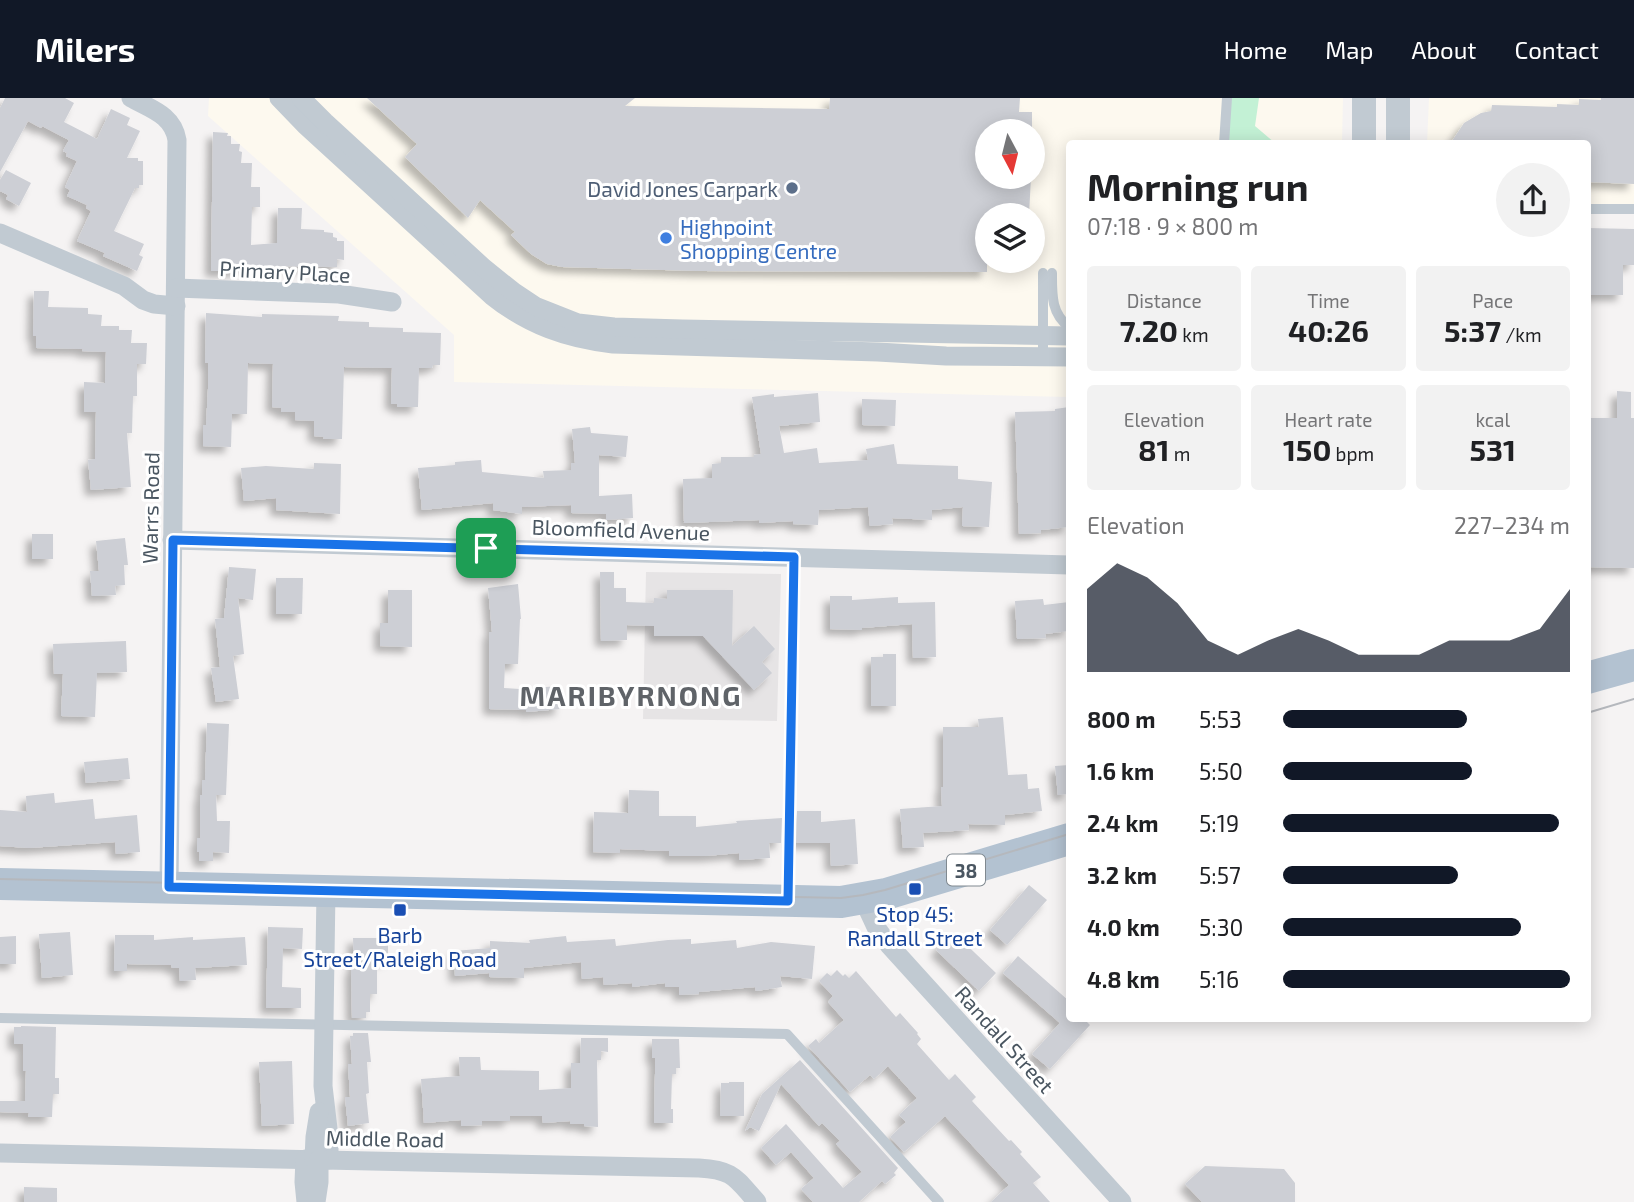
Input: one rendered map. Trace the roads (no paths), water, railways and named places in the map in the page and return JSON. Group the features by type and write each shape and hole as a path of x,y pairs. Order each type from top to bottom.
{"main road":[{"path":"1591,677 1634,665"},
{"name":"38","path":"0,884 841,902 886,894 1066,840"}],"street":[{"name":"Warrs Road","path":"131,98 172,123 176,130 177,149 169,887"},
{"path":"279,98 492,296 526,320 549,330 613,344 696,337 1066,336"},
{"path":"301,98 484,268 535,306 578,323 696,337 946,356 1066,357"},
{"path":"1364,98 1364,140"},
{"path":"1398,98 1398,140"},
{"name":"Primary Place","path":"0,233 124,286 153,304 176,295 338,294 392,302"},
{"name":"Bloomfield Avenue","path":"173,540 1066,565"},
{"path":"306,1202 304,1182 329,1138 323,1086 326,891"},
{"name":"Randall Street","path":"863,899 876,927 889,945 1122,1202"},
{"name":"Middle Road","path":"0,1153 716,1169 733,1176 757,1202"},
{"path":"316,1202 319,1182 317,1159"}],"lane":[{"path":"1224,140 1227,98"},
{"path":"1591,209 1634,209"},
{"path":"1043,357 1042,337 1048,273 1053,305 1058,317 1066,324"},
{"path":"788,901 794,557"},
{"path":"0,1018 787,1034 939,1202"}],"tram line":[{"path":"1591,712 1634,699"},
{"path":"0,879 841,898 885,890 1066,835"}],"place":[{"name":"David Jones Carpark","path":"792,188"},
{"name":"Highpoint Shopping Centre","path":"666,238"},
{"name":"Stop 45: Randall Street","path":"915,889"},
{"name":"Barb Street/Raleigh Road","path":"400,910"}],"district":[{"name":"MARIBYRNONG","path":"631,695"}]}
